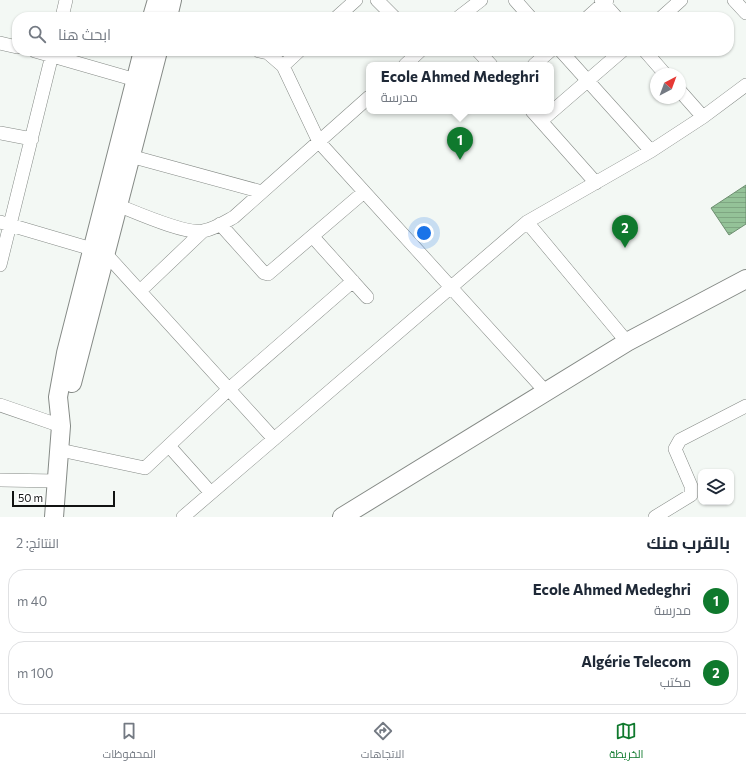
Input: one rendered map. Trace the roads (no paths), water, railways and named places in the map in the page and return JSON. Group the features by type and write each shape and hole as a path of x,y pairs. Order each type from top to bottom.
{"main road":[{"path":"153,12 157,0"},
{"path":"169,12 172,0"},
{"path":"99,251 142,56"},
{"path":"54,517 61,426 58,397 66,353 99,251 117,205 157,56"},
{"path":"342,517 627,342 746,279"}],"street":[{"path":"63,12 66,0"},
{"path":"343,12 356,0"},
{"path":"378,0 389,12"},
{"path":"465,12 481,0"},
{"path":"515,0 526,12"},
{"path":"668,12 682,0"},
{"path":"593,12 604,1 612,12"},
{"path":"0,43 12,46"},
{"path":"0,265 6,223 32,139 52,56"},
{"path":"62,56 136,80"},
{"path":"271,56 283,66 319,142 546,392"},
{"path":"283,66 294,56"},
{"path":"566,56 650,151"},
{"path":"554,110 616,56"},
{"path":"649,56 660,68"},
{"path":"183,517 526,222 650,151 703,117 746,85"},
{"path":"686,98 703,117"},
{"path":"140,291 202,232 234,217 366,100"},
{"path":"535,114 596,183"},
{"path":"541,121 549,114"},
{"path":"0,133 32,139"},
{"path":"130,156 262,192"},
{"path":"220,224 264,272 268,274 364,192"},
{"path":"117,205 172,227 202,232"},
{"path":"526,222 627,342"},
{"path":"6,223 99,251 140,291 274,439"},
{"path":"313,237 367,297"},
{"path":"60,450 145,468 229,389 353,282"},
{"path":"0,405 61,426"},
{"path":"655,517 691,495 691,486 675,449 680,440 746,406"},
{"path":"169,446 211,493"},
{"path":"0,480 57,481"}],"place":[{"name":"Ecole Ahmed Medeghri","path":"460,160"},
{"name":"Algérie Telecom","path":"625,248"}]}
